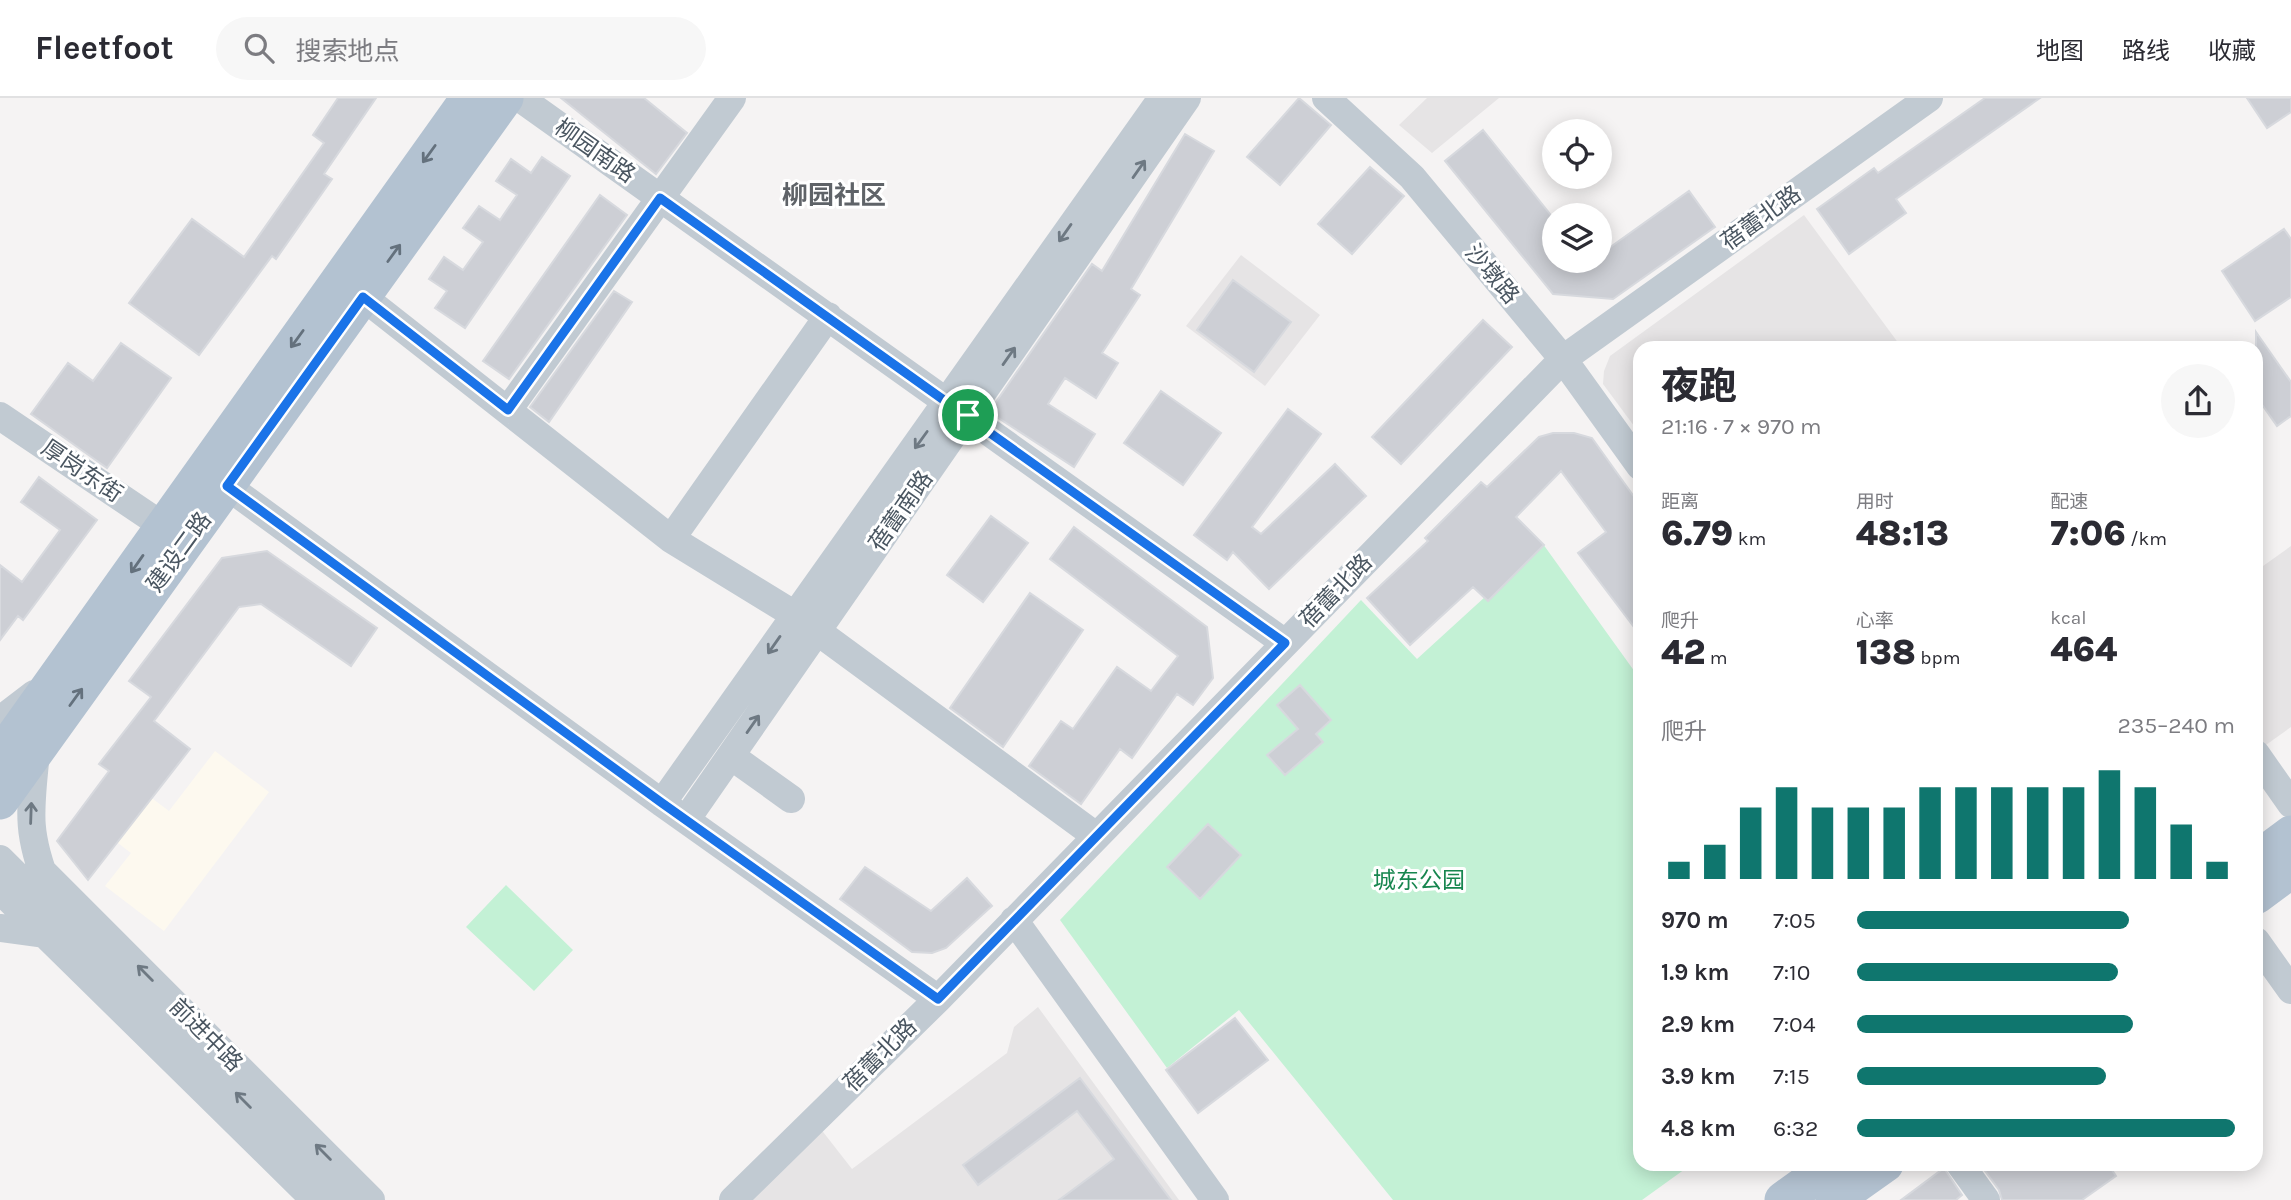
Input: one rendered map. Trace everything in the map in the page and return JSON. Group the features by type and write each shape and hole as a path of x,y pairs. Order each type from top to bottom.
{"main road":[{"name":"建设二路","path":"0,756 469,98"},
{"name":"建设二路","path":"0,801 505,98"},
{"path":"2263,855 2291,834"},
{"path":"2263,891 2291,870"},
{"path":"1783,1200 1823,1171"},
{"path":"1834,1200 1875,1171"}],"street":[{"name":"柳园南路","path":"520,98 1285,643"},
{"path":"508,410 732,98"},
{"name":"蓓蕾南路","path":"958,408 1162,98"},
{"name":"蓓蕾南路","path":"662,803 806,623 958,408 1187,98"},
{"name":"沙墩路","path":"1326,98 1412,177 1563,359 1633,456"},
{"name":"蓓蕾北路","path":"733,1200 938,999 1563,359 1928,98"},
{"path":"363,297 671,539 806,623 1096,836"},
{"path":"671,539 828,316"},
{"name":"厚岗东街","path":"0,415 163,526"},
{"path":"227,486 662,803 938,999"},
{"name":"蓓蕾南路","path":"686,820 731,756 806,623"},
{"path":"0,720 58,674"},
{"path":"32,928 42,871 30,831 36,753"},
{"path":"731,756 791,799"},
{"path":"2263,764 2291,804"},
{"path":"0,859 32,928 62,969 293,1200"},
{"name":"前进中路","path":"42,871 371,1200"},
{"name":"前进中路","path":"0,890 32,928 315,1200"},
{"path":"32,928 89,918"},
{"path":"1014,920 1215,1200"},
{"path":"32,928 343,1200"},
{"path":"2263,951 2291,990"},
{"path":"1965,1171 1986,1200"}],"shaded area":[{"path":"1427,98 1499,98 1432,153 1399,125"},
{"path":"1804,215 1897,341 1633,341 1633,425 1603,384 1604,371 1610,356"},
{"path":"1241,255 1320,315 1265,386 1186,326"},
{"path":"2291,546 2291,727 2263,747 2263,566"},
{"path":"215,751 269,792 164,931 105,886 131,853 84,817 117,772 169,811"},
{"path":"1038,1007 1179,1200 745,1200 820,1128 852,1169 1007,1053 1014,1027"}],"green space":[{"name":"城东公园","path":"1543,544 1633,669 1633,1171 1682,1171 1642,1200 1393,1200 1239,1010 1167,1068 1060,920 1361,600 1417,659"},
{"path":"506,885 573,950 534,991 466,927"}],"building":[{"path":"338,98 376,98 324,174 332,179 276,259 272,256 199,355 129,303 192,219 244,257 324,143 313,135"},
{"path":"561,98 644,98 687,133 656,174"},
{"path":"1299,98 1331,125 1280,185 1247,157"},
{"path":"1985,98 2040,98 1896,199 1906,213 1849,254 1817,209 1874,168 1878,173"},
{"path":"2247,98 2291,98 2291,112 2267,128"},
{"path":"1483,130 1542,204 1542,273 1612,273 1612,246 1689,191 1715,227 1613,299 1553,294 1445,161"},
{"path":"1185,134 1214,151 1131,289 1140,295 1102,353 1118,363 1096,398 1065,378 1048,404 1095,434 1074,467 989,412 1092,264 1102,271"},
{"path":"542,157 570,176 465,328 435,308 447,291 429,279 444,257 463,270 483,242 463,228 479,206 500,220 517,195 496,181 511,159 531,173"},
{"path":"1370,167 1404,196 1352,254 1318,224"},
{"path":"600,195 627,215 509,379 483,361"},
{"path":"2284,229 2291,239 2291,297 2255,321 2222,271"},
{"path":"1233,280 1291,322 1254,372 1197,330"},
{"path":"614,291 632,302 549,422 530,407"},
{"path":"1483,320 1512,347 1401,464 1372,437"},
{"path":"2263,342 2291,382 2291,416 2277,426 2263,406"},
{"path":"121,343 171,378 107,468 31,414 68,363 93,381"},
{"path":"1161,391 1221,433 1183,485 1124,443"},
{"path":"1288,409 1321,434 1252,527 1261,534 1335,464 1366,496 1269,589 1233,552 1227,560 1194,535"},
{"path":"1553,433 1574,433 1592,438 1633,495 1633,626 1578,553 1606,532 1561,471 1516,517 1544,545 1488,601 1473,587 1410,645 1367,598 1428,541 1425,538 1481,482 1487,487 1539,437"},
{"path":"39,477 97,520 23,620 18,616 0,640 0,565 22,582 60,530 21,502"},
{"path":"991,516 1028,543 983,602 947,575"},
{"path":"1074,527 1207,627 1213,678 1193,705 1177,694 1132,758 1120,749 1081,804 1029,766 1061,721 1073,729 1117,667 1151,691 1178,656 1050,559"},
{"path":"267,551 377,628 351,666 261,604 239,607 154,721 190,749 88,880 57,841 109,771 99,764 151,697 129,681 222,558"},
{"path":"1030,593 1083,630 1003,747 950,708"},
{"path":"1300,685 1331,720 1316,734 1323,742 1285,775 1267,755 1298,729 1277,705"},
{"path":"1208,824 1241,855 1200,899 1167,867"},
{"path":"865,867 931,911 967,878 992,906 946,948 932,953 912,952 840,899"},
{"path":"1235,1018 1268,1060 1198,1113 1166,1070"},
{"path":"1080,1078 1171,1200 1059,1200 1114,1159 1077,1111 978,1185 963,1165"},
{"path":"1940,1171 1946,1171 1962,1195 1956,1200 1901,1200"},
{"path":"1985,1171 2113,1171 2116,1176 2082,1200 2002,1200 1999,1190"}],"district":[{"name":"柳园社区","path":"834,195"}],"route":[{"path":"660,198 968,415 1285,643 938,999 662,803 227,486 363,297 508,410 660,198"}]}
